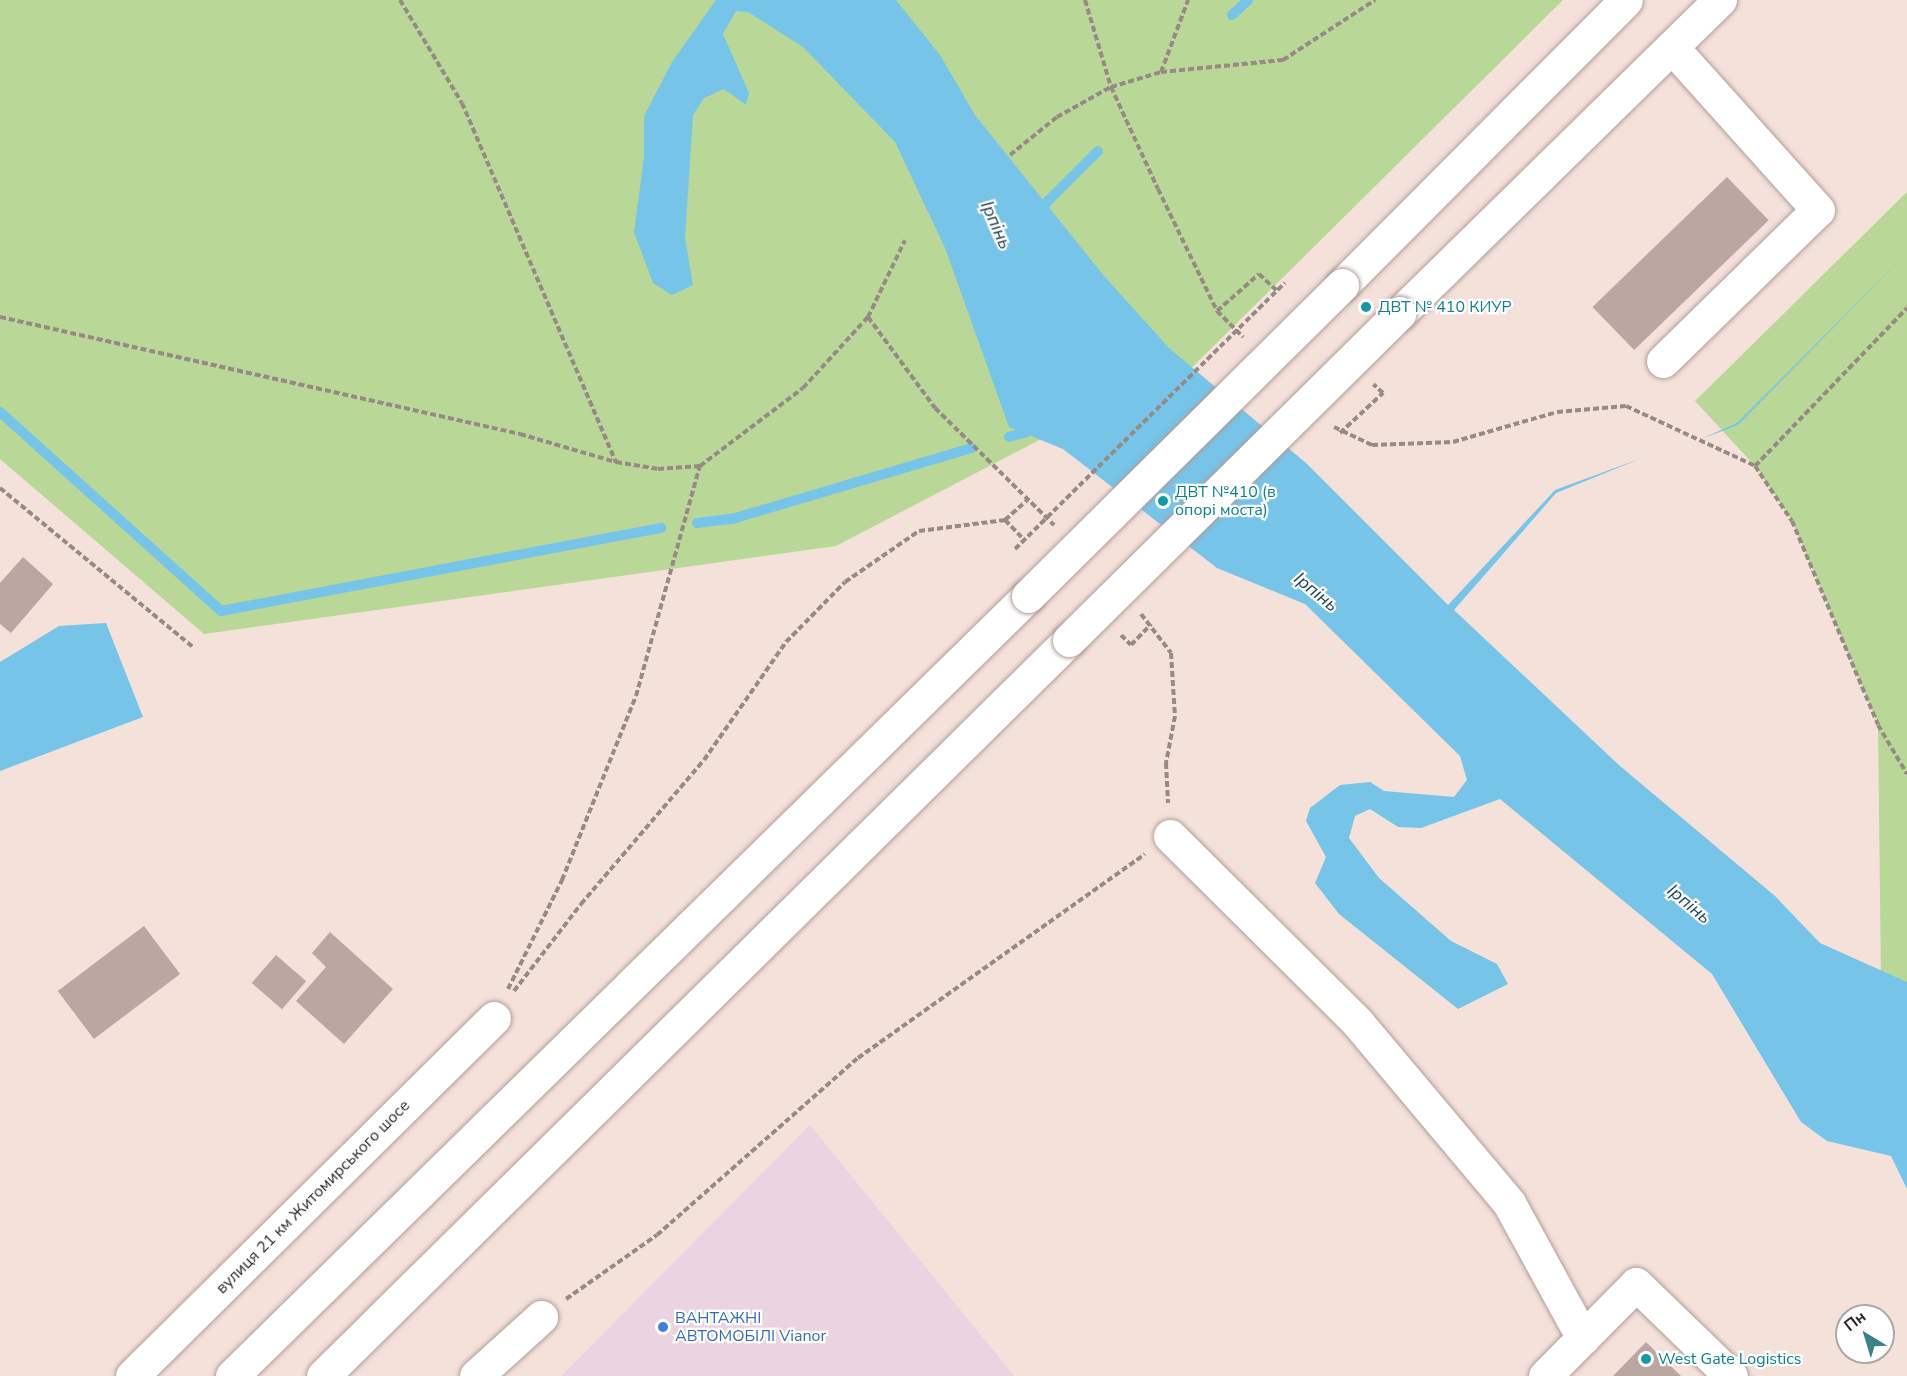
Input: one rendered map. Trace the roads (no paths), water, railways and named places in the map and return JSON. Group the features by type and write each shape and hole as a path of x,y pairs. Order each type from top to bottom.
{"main road":[{"path":"232,1376 1028,596 1626,0"},
{"path":"323,1376 1720,0"},
{"path":"1663,360 1818,210 1672,47"},
{"path":"1170,836 1358,1023 1509,1203 1583,1338"},
{"name":"вулиця 21 км Житомирського шосе","path":"132,1376 494,1018"},
{"path":"1545,1376 1636,1284 1731,1376"},
{"path":"476,1376 541,1317"}],"water":[{"name":"Ірпінь","path":"716,0 896,0 940,55 975,115 1104,276 1169,348 1306,463 1448,605 1555,490 1642,458 1556,493 1454,610 1620,766 1775,896 1820,943 1907,982 1907,1189 1891,1156 1827,1141 1801,1122 1712,974 1500,799 1421,828 1398,827 1370,809 1355,816 1349,838 1379,878 1451,941 1497,964 1508,984 1458,1009 1339,914 1315,883 1326,857 1306,821 1310,808 1340,785 1370,782 1384,791 1454,797 1467,780 1460,756 1305,604 1217,568 1063,449 1009,427 945,248 895,142 803,47 748,12 736,11 723,34 749,93 746,105 724,89 704,98 693,115 685,238 693,285 672,295 653,283 634,232 644,157 644,116 672,62"},
{"path":"1907,253 1738,425 1701,439 1737,423"},
{"path":"106,623 143,717 0,771 0,662 59,626"}],"waterway":[{"path":"1232,15 1248,0"},
{"path":"1037,212 1098,151"},
{"path":"0,412 221,611 661,528"},
{"path":"1009,437 1037,429"},
{"path":"697,523 732,519 972,448"}],"place":[{"name":"ДВТ № 410 КИУР","path":"1366,307"},
{"name":"ДВТ №410 (в опорі моста)","path":"1163,501"},
{"name":"ВАНТАЖНІ АВТОМОБІЛІ Vianor","path":"663,1327"},
{"name":"West Gate Logistics","path":"1646,1359"}]}
